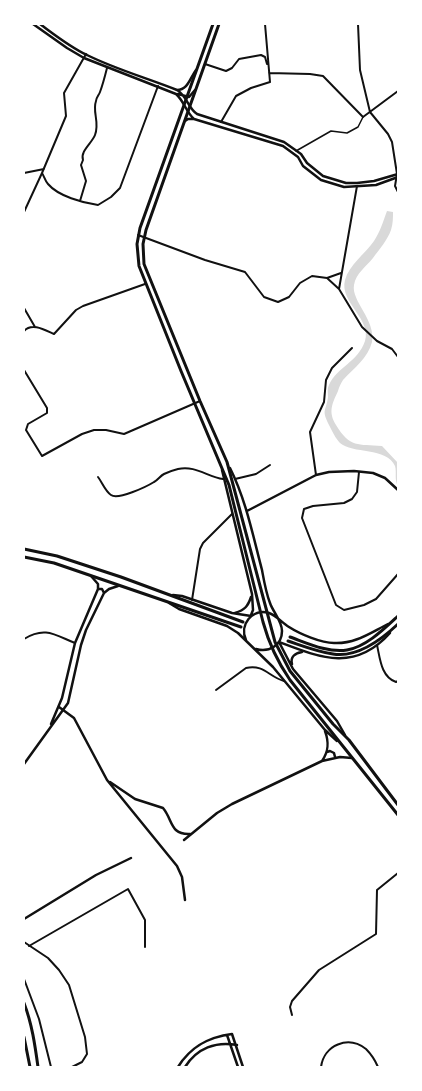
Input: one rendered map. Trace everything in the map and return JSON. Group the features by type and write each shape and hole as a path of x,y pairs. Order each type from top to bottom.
{"main road":[{"path":"213,24 179,116 138,235 137,254 139,266 194,403 231,484 275,642 290,671 333,724 349,740 398,805"},
{"path":"218,24 144,238 143,253 147,273 227,462 268,641 277,661 290,680 398,816"},
{"path":"24,549 57,556 122,577 243,622"},
{"path":"24,557 54,563 241,627"},
{"path":"290,637 321,647 335,650 348,650 362,644 374,636 398,616"},
{"path":"288,641 334,654 348,654 364,649 378,641 398,624"},
{"path":"24,1003 31,1029 38,1067"},
{"path":"24,1036 30,1067"}],"street":[{"path":"33,24 67,48 177,90 186,97 192,111 197,114"},
{"path":"40,24 85,56 107,68 186,97 190,96 195,90"},
{"path":"221,122 236,96 251,88 270,82 265,24"},
{"path":"358,24 360,70 370,112 388,134 392,142 397,176 395,186 398,192"},
{"path":"204,63 226,71 230,69 239,59 261,55 265,57 268,66"},
{"path":"24,212 66,116 64,93 85,56"},
{"path":"80,201 86,181 81,164 84,160 82,156 95,135 98,124 95,109 96,101 107,68"},
{"path":"177,90 186,88 196,69"},
{"path":"269,73 310,74 323,76 363,117"},
{"path":"42,172 46,183 53,190 80,201 98,205 111,197 120,188 158,86"},
{"path":"296,151 331,131 347,133 358,127 363,117 398,91"},
{"path":"174,93 184,103 187,111 194,119"},
{"path":"179,116 182,112 187,111 284,142 301,154 307,163 323,176 346,183 374,181 397,176"},
{"path":"183,123 188,119 194,119 282,146 298,157 303,166 321,180 344,187 376,185 397,176"},
{"path":"24,173 44,169"},
{"path":"339,289 357,183"},
{"path":"138,235 205,260 245,272 264,297 278,302 289,297 300,283 312,276 327,278 341,273"},
{"path":"327,278 339,289 362,327 377,341 392,349 398,357"},
{"path":"24,331 27,328 35,327 54,334 76,310 83,306 145,284"},
{"path":"24,308 35,327"},
{"path":"316,475 310,432 324,402 326,380 332,368 352,348"},
{"path":"24,370 47,408 47,413 28,424 26,430 42,456 82,434 94,430 106,430 124,434 200,400"},
{"path":"227,462 247,511 270,603 282,632 279,642 274,647 266,650 258,650 254,648"},
{"path":"221,464 223,479 252,594 253,610 243,630 248,642"},
{"path":"235,479 256,474 270,465"},
{"path":"98,477 112,496 118,496 144,488 164,474 180,469 194,469 223,479"},
{"path":"247,511 316,475 329,472 373,473 385,478 398,490"},
{"path":"359,472 357,492 352,499 344,503 313,506 304,509 302,518 336,605 340,608 344,610 364,605 376,599 398,574"},
{"path":"192,600 200,549 203,543 232,514"},
{"path":"49,730 59,707 75,643 98,589 98,584 90,575"},
{"path":"24,764 68,703 81,645 86,630 104,593 109,589 118,586"},
{"path":"98,589 102,589 104,593"},
{"path":"232,613 241,611 245,608 249,604 252,594"},
{"path":"168,595 182,596 232,613 251,616 259,612 272,614 278,620 300,633 332,643 349,643 390,623"},
{"path":"164,601 179,610 227,626 238,633 273,667 325,730 342,745"},
{"path":"279,642 326,658 342,658 356,656 366,652 382,642 394,628"},
{"path":"24,639 37,633 45,632 75,643"},
{"path":"279,642 293,668 337,721 349,740"},
{"path":"377,645 386,675 391,680 396,682 398,681"},
{"path":"293,668 291,661 292,657 298,653 305,652"},
{"path":"216,690 246,668 251,667 262,668 277,679 284,681"},
{"path":"59,707 74,718 107,780 177,866 182,877 185,900"},
{"path":"322,761 327,752 327,738 325,730"},
{"path":"327,752 330,751 334,753 334,757"},
{"path":"184,840 232,804 322,761 334,757 346,757 353,759"},
{"path":"107,780 136,799 163,808 175,829 184,835 191,834"},
{"path":"24,919 96,875 131,858"},
{"path":"292,1015 290,1007 292,1001 319,970 376,934 378,890 398,873"},
{"path":"29,946 128,889 145,920 145,947"},
{"path":"24,942 48,958 59,970 69,985 85,1037 87,1054 82,1062 72,1067"},
{"path":"24,979 39,1019 51,1067"},
{"path":"178,1067 186,1055 197,1046 210,1039 232,1034 243,1067"},
{"path":"227,1035 238,1067"},
{"path":"320,1067 325,1055 332,1048 349,1042 358,1044 366,1049 378,1067"},
{"path":"185,1067 197,1054 208,1048 219,1044 231,1044 237,1046"}],"shaded area":[{"path":"387,211 393,212 390,233 373,258 359,274 354,285 356,298 370,326 372,342 364,358 343,380 333,404 332,416 341,432 350,441 361,445 382,446 398,463 398,487 395,466 391,460 377,453 353,449 340,443 331,430 325,413 329,385 337,373 358,354 365,341 366,333 364,325 347,296 344,288 345,280 350,269 376,238"}]}
